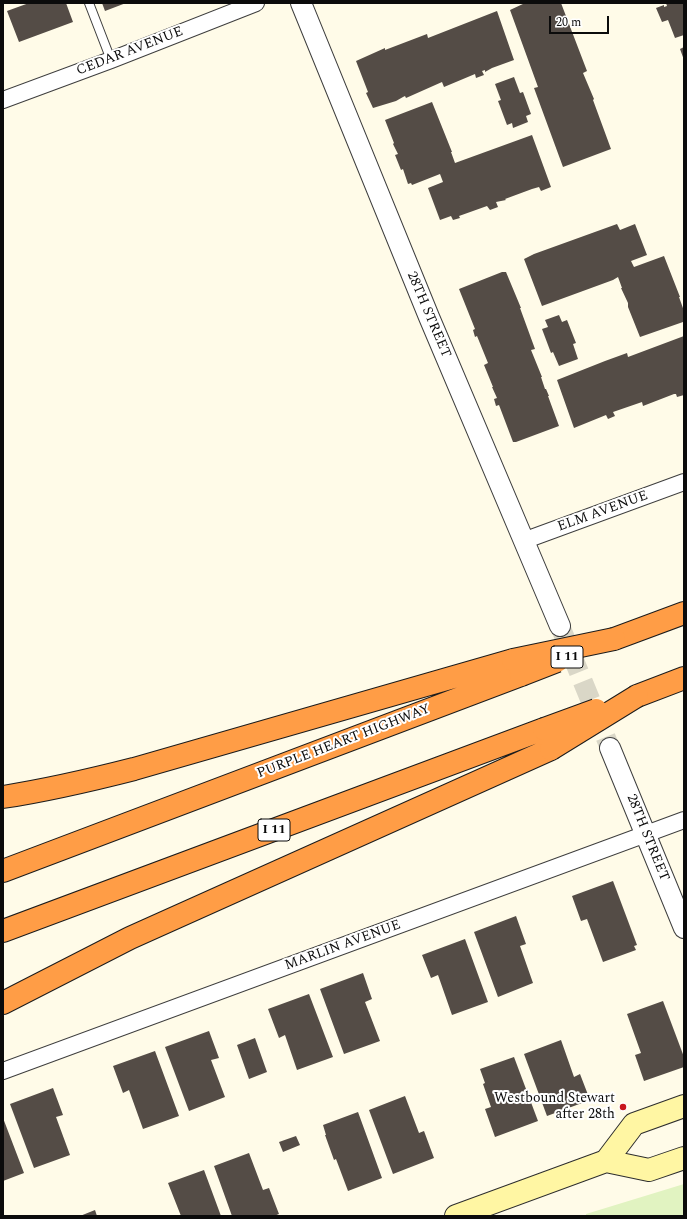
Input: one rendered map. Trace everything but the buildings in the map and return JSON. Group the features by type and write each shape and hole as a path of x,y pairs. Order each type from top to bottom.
{"highway":[{"path":"3,797 38,792 134,769 517,668 614,639 684,613"},
{"name":"PURPLE HEART HIGHWAY","path":"3,871 517,668"},
{"name":"I 11","path":"3,931 684,678"},
{"path":"3,1003 130,938 551,749 636,696"}],"main road":[{"path":"606,1161 634,1124 684,1106"},
{"path":"456,1216 606,1161 650,1170 684,1158"}],"street":[{"name":"CEDAR AVENUE","path":"3,100 111,60 256,3"},
{"name":"28TH STREET","path":"301,3 429,317 560,626"},
{"name":"ELM AVENUE","path":"523,541 684,482"},
{"name":"28TH STREET","path":"610,748 684,928"},
{"name":"MARLIN AVENUE","path":"3,1071 684,820"}],"lane":[{"path":"89,3 111,60"}],"green space":[{"path":"684,1184 684,1216 586,1216 586,1214"}],"tunnel":[{"path":"560,626 610,748"}],"place":[{"name":"Westbound Stewart after 28th","path":"623,1107"}]}
